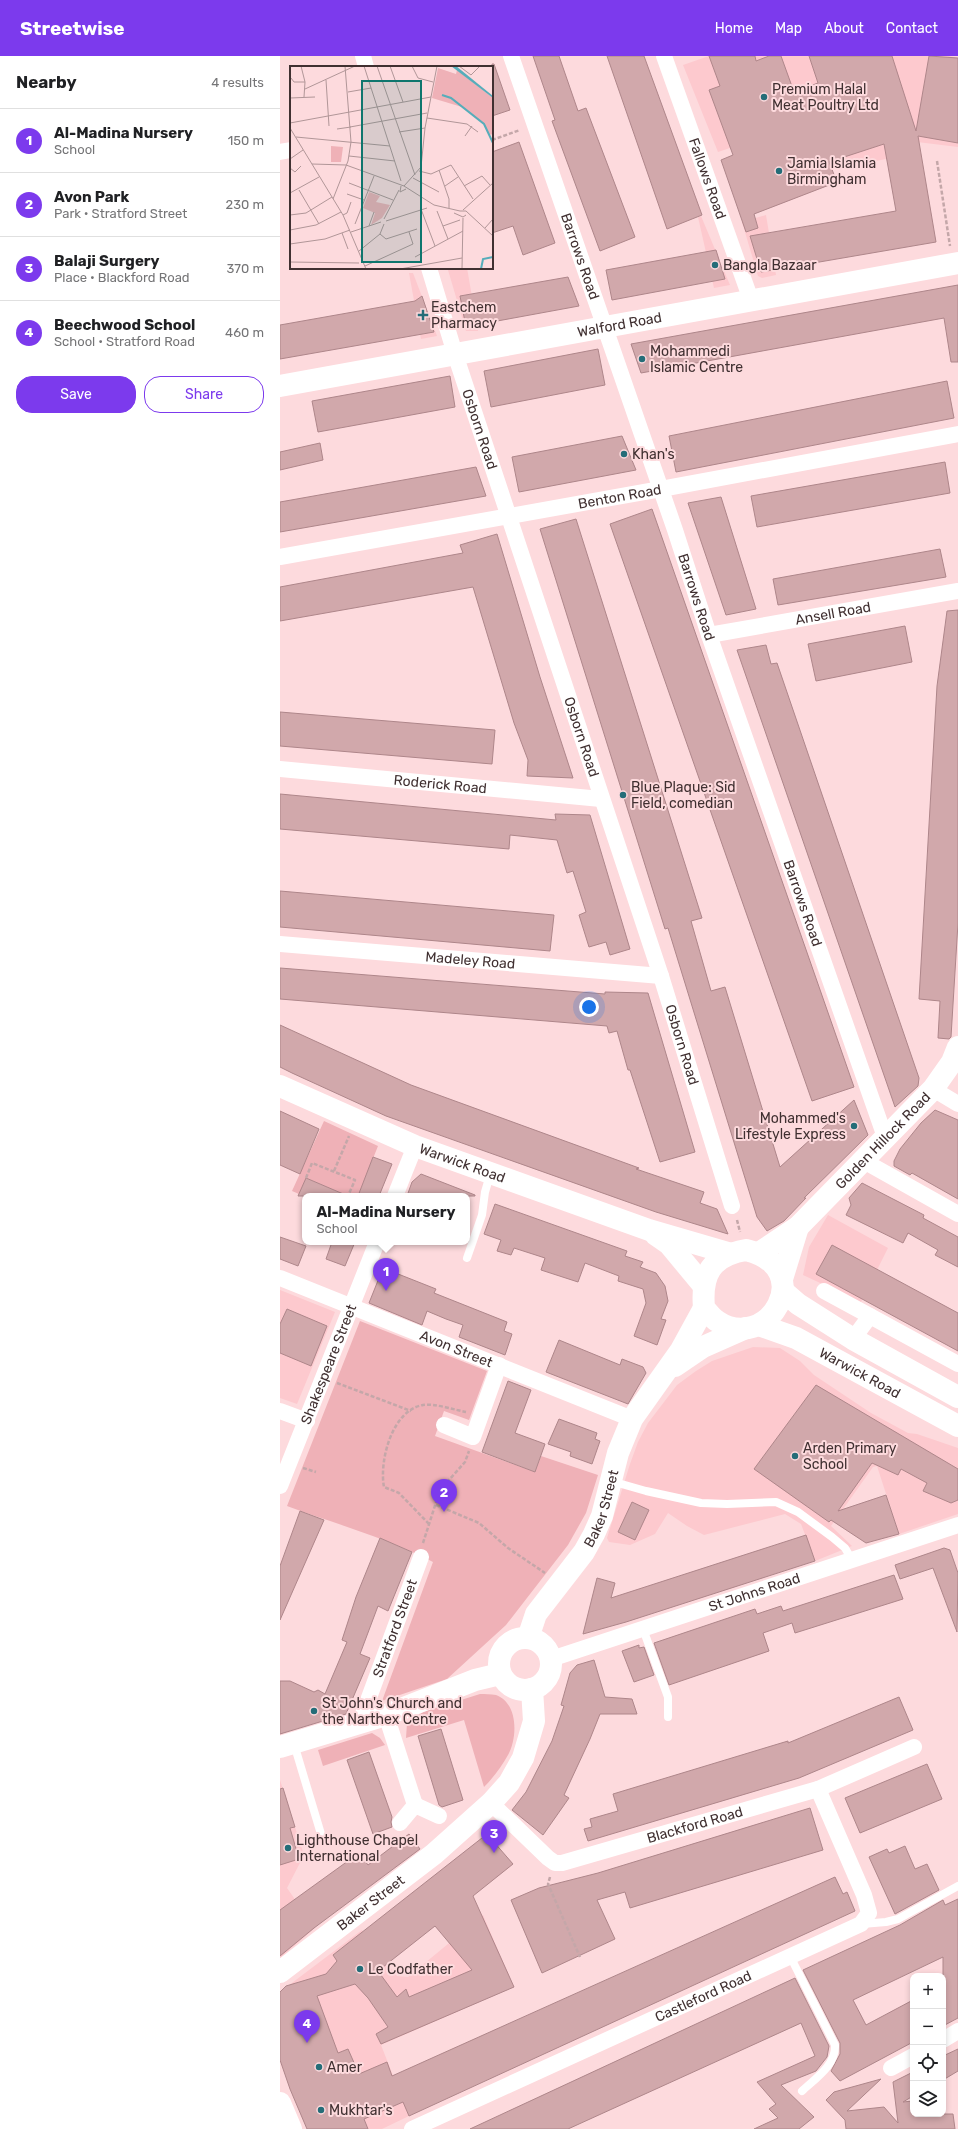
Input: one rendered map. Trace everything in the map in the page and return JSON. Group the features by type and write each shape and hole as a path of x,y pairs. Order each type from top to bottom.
{"main road":[{"name":"Walford Road","path":"280,386 604,326 955,264"},
{"name":"Golden Hillock Road","path":"759,1253 798,1228 862,1160 933,1089 952,1062 958,1047"},
{"name":"Warwick Road","path":"280,1086 415,1146 648,1230 728,1253"},
{"name":"Golden Hillock Road","path":"783,1285 798,1228"},
{"name":"Warwick Road","path":"648,1230 669,1244 703,1285"},
{"path":"746,1250 759,1253 776,1266 783,1285 770,1316 752,1326 732,1328 717,1321 704,1308 703,1285 709,1270 728,1253 746,1250"},
{"name":"Warwick Road","path":"783,1285 798,1304 853,1338 958,1397"},
{"name":"Baker Street","path":"528,1638 536,1614 584,1552 594,1534 602,1516 622,1440 632,1419 681,1350 704,1308"},
{"name":"Warwick Road","path":"752,1326 796,1338 958,1426"},
{"name":"Baker Street","path":"664,1374 703,1347 752,1326"},
{"path":"519,1638 528,1638 543,1645 551,1659 549,1675 539,1686 532,1690 517,1689 504,1681 500,1674 499,1661 504,1648 519,1638"},
{"path":"287,1745 386,1715 475,1680 500,1674"},
{"name":"Baker Street","path":"280,1972 434,1854 491,1803 509,1783 523,1758 534,1721 532,1690"},
{"path":"280,2103 290,2129"}],"street":[{"path":"363,56 366,66"},
{"name":"Barrows Road","path":"511,56 534,126 662,489 709,635 885,1137"},
{"name":"Fallows Road","path":"664,56 751,300"},
{"path":"280,152 290,150"},
{"name":"Osborn Road","path":"429,269 455,354 601,799 661,976 711,1158 732,1206"},
{"name":"Benton Road","path":"280,557 509,515 662,489 958,434"},
{"name":"Ansell Road","path":"709,635 958,591"},
{"name":"Roderick Road","path":"280,769 601,799"},
{"name":"Madeley Road","path":"280,944 661,976"},
{"path":"933,1089 958,1104"},
{"path":"396,1193 415,1146"},
{"path":"862,1160 958,1214"},
{"name":"Shakespeare Street","path":"280,1486 376,1245"},
{"name":"Avon Street","path":"280,1278 632,1419"},
{"path":"824,1291 958,1364"},
{"path":"853,1338 870,1316"},
{"path":"444,1425 473,1437 499,1365"},
{"path":"280,1411 307,1421"},
{"name":"St Johns Road","path":"551,1659 958,1525"},
{"name":"Stratford Street","path":"360,1722 420,1557"},
{"path":"386,1715 415,1805 439,1816"},
{"name":"Blackford Road","path":"555,1863 562,1863 818,1789 914,1747"},
{"path":"818,1789 864,1895 869,1912 861,1924"},
{"path":"491,1803 527,1839 555,1863"},
{"path":"400,1823 415,1805"},
{"name":"Castleford Road","path":"412,2129 861,1924"},
{"path":"946,2038 958,2031"},
{"path":"891,2068 910,2058"}],"lane":[{"path":"467,1258 482,1215 485,1192 491,1174"},
{"path":"610,1481 646,1492 700,1503 742,1504 776,1502 798,1512 832,1537 845,1548 852,1560"},
{"path":"643,1629 668,1697 668,1717"},
{"path":"287,1745 321,1834"},
{"path":"861,1924 886,1922 898,1919 958,1886"},
{"path":"790,1956 835,2044 836,2054 831,2064 802,2091"}],"path":[{"path":"493,140 534,126"},
{"path":"937,161 955,264"},
{"path":"334,1171 356,1120"},
{"path":"306,1178 312,1162 355,1180 349,1193"},
{"path":"324,1378 411,1411"},
{"path":"429,1524 399,1493 384,1487 382,1473 389,1440 405,1414 424,1405 481,1414"},
{"path":"420,1557 440,1490 465,1462 473,1437"},
{"path":"436,1505 479,1523 508,1548 560,1583"},
{"path":"555,1863 548,1884 580,1957"}],"shaded area":[{"path":"709,56 949,56 958,58 958,147 909,141 906,155 841,168 824,116 718,152 683,65"},
{"path":"766,215 776,275 762,278 758,276 742,222"},
{"path":"701,216 730,285 714,288 698,217"},
{"path":"467,269 478,331 466,331 448,270"},
{"name":"Eastchem Pharmacy","path":"409,273 413,273 437,336 421,339"},
{"path":"324,1121 378,1146 359,1193 341,1193 306,1178 299,1194 292,1191"},
{"path":"828,1215 888,1248 861,1302 803,1275 809,1247"},
{"path":"280,1290 335,1312 297,1404 280,1398"},
{"path":"360,1321 487,1371 469,1420 444,1411 435,1436 535,1472 541,1456 598,1475 586,1513 568,1545 506,1625 447,1679 382,1701 433,1562 380,1538 287,1506"},
{"name":"Arden Primary School","path":"753,1347 780,1348 800,1361 814,1375 871,1413 908,1433 917,1434 958,1448 958,1514 899,1534 877,1466 873,1467 831,1526 852,1546 815,1561 801,1524 785,1514 704,1535 668,1513 655,1534 630,1545 609,1542 607,1538 630,1464 638,1442 648,1423 677,1385 696,1371 712,1361"},
{"path":"480,1694 496,1695 503,1699 509,1705 514,1721 513,1739 508,1755 491,1780 484,1787 464,1720 406,1738 407,1723 423,1712"},
{"path":"372,1733 380,1738 385,1745 323,1766 318,1750"},
{"path":"280,1780 304,1855 287,1888 315,1928 280,1958"},
{"path":"483,1915 514,1987 381,2045 409,2116 382,2129 307,2129 280,2060 280,1992 362,1930 397,1976 408,1977"}],"building":[{"path":"533,56 559,56 578,111 586,108 635,237 600,251 552,121 555,120"},
{"path":"607,56 644,56 702,215 667,229"},
{"path":"709,56 755,56 756,61 769,56 781,56 794,92 818,83 809,56 892,56 916,131 929,56 958,58 958,143 918,136 936,242 761,272 750,236 896,211 884,144 829,162 837,182 754,214 758,228 746,232 721,160 733,155 709,90 720,86"},
{"path":"492,64 494,64 510,110 493,116 493,66"},
{"path":"519,142 555,243 523,255 513,226 493,233 493,152"},
{"path":"716,250 725,279 612,300 606,270"},
{"path":"568,277 579,306 470,326 465,322 460,296"},
{"path":"958,285 958,362 951,362 944,318 641,373 631,344"},
{"path":"422,296 434,332 280,359 280,325 415,301"},
{"path":"598,349 605,385 491,407 484,371"},
{"path":"450,376 455,407 318,432 312,401"},
{"path":"947,381 954,418 676,472 669,436"},
{"path":"622,436 636,470 519,492 512,457"},
{"path":"320,443 323,460 280,470 280,452"},
{"path":"945,462 950,493 757,527 751,496"},
{"path":"476,467 486,496 280,532 280,502"},
{"path":"721,497 756,609 726,615 688,503"},
{"path":"652,509 854,1087 812,1101 610,524"},
{"path":"576,519 702,918 691,921 711,991 725,987 780,1167 854,1100 868,1135 804,1198 806,1198 784,1221 767,1231 757,1217 668,928 665,929 540,529"},
{"path":"497,534 540,677 573,778 527,776 528,760 514,723 473,587 280,621 280,587 463,553 460,545"},
{"path":"940,549 946,577 778,605 773,579"},
{"path":"958,610 958,923 951,1037 949,1039 938,1038 940,1001 919,999 937,686 947,611"},
{"path":"905,626 912,662 816,681 808,644"},
{"path":"766,645 771,664 777,663 919,1078 918,1086 895,1107 737,650"},
{"path":"280,712 495,730 492,764 280,746"},
{"path":"280,794 556,820 555,814 590,815 630,949 610,955 606,942 589,947 579,915 586,912 573,871 567,873 557,840 510,835 509,849 280,829"},
{"path":"280,891 554,915 550,951 280,927"},
{"path":"280,968 605,994 605,992 648,993 695,1152 660,1162 630,1070 628,1070 617,1031 609,1033 607,1026 280,999"},
{"path":"280,1025 411,1085 639,1168 636,1169 704,1192 700,1203 717,1209 728,1234 656,1212 386,1116 292,1073 280,1067"},
{"path":"935,1110 958,1120 958,1199 912,1173 910,1175 894,1166 894,1161 900,1149 921,1123"},
{"path":"280,1111 319,1129 300,1174 280,1165"},
{"path":"373,1157 392,1164 380,1193 359,1193"},
{"path":"421,1174 470,1193 408,1193 412,1182"},
{"path":"306,1178 341,1193 302,1193 302,1196 298,1196"},
{"path":"862,1183 924,1215 923,1218 958,1237 958,1267 935,1255 938,1250 908,1233 903,1243 846,1215 851,1205 849,1198"},
{"path":"495,1204 627,1251 625,1256 643,1262 640,1267 656,1273 665,1286 668,1301 661,1319 666,1320 657,1345 634,1336 646,1303 643,1289 618,1281 619,1276 585,1263 578,1282 541,1270 545,1258 514,1248 511,1255 497,1251 501,1240 484,1234"},
{"path":"280,1237 306,1246 298,1266 280,1259"},
{"path":"331,1245 354,1245 345,1266 326,1259"},
{"path":"832,1245 958,1313 958,1351 816,1274"},
{"path":"383,1268 436,1289 434,1293 507,1322 504,1331 512,1334 505,1355 459,1337 463,1325 427,1311 422,1325 369,1303"},
{"path":"287,1309 327,1326 311,1366 280,1353 280,1324"},
{"path":"559,1340 620,1365 622,1359 643,1367 646,1373 628,1404 546,1372"},
{"path":"508,1381 531,1390 515,1433 545,1444 535,1472 482,1452"},
{"path":"816,1385 958,1469 958,1500 951,1503 923,1491 927,1483 901,1469 898,1475 872,1463 838,1511 886,1495 899,1534 866,1543 831,1520 829,1522 754,1469"},
{"path":"559,1419 597,1433 595,1439 600,1441 592,1464 570,1456 571,1452 548,1444"},
{"path":"632,1502 649,1510 635,1540 618,1532"},
{"path":"300,1511 324,1520 280,1620 280,1566"},
{"path":"806,1535 815,1561 626,1622 583,1634 597,1578 615,1583 611,1598"},
{"path":"380,1538 412,1552 388,1611 378,1606 360,1654 370,1658 346,1714 280,1734 280,1681 290,1681 314,1692 318,1690 325,1694 347,1642 342,1640 356,1597"},
{"path":"944,1548 950,1550 958,1573 957,1632 933,1568 900,1579 895,1565"},
{"path":"894,1575 903,1599 795,1633 792,1623 763,1633 769,1651 669,1685 654,1643 755,1609 757,1614 781,1606 783,1611"},
{"path":"639,1645 639,1648 644,1647 654,1675 634,1682 622,1651"},
{"path":"594,1660 605,1697 632,1699 637,1714 600,1714 564,1795 569,1798 543,1835 512,1810 526,1792 552,1741 564,1706 561,1705 570,1673 577,1665"},
{"path":"899,1697 913,1730 799,1778 588,1841 584,1829 592,1827 590,1819 618,1811 613,1794 788,1741 788,1743"},
{"path":"441,1729 463,1800 442,1807 439,1805 418,1736"},
{"path":"369,1752 392,1817 392,1827 373,1834 347,1760"},
{"path":"927,1764 942,1799 860,1833 845,1798"},
{"path":"283,1788 295,1827 290,1828 299,1859 280,1865 280,1789"},
{"path":"810,1808 823,1850 630,1908 625,1892 597,1900 615,1939 542,1973 511,1900 539,1888 598,1873"},
{"path":"409,1834 420,1849 314,1928 280,1956 280,1910 359,1853 368,1865"},
{"path":"487,1834 513,1864 473,1896 514,1987 381,2044 376,2034 388,2027 368,1998 355,1984 317,1996 338,2053 348,2049 359,2074 387,2062 392,2076 835,1877 843,1894 847,1892 855,1911 409,2116 403,2102 364,2119 368,2129 307,2129 290,2089 280,2060 280,1992 286,1986 326,1974 337,1961 333,1955","holes":["435,1926 472,1970 409,1997 406,1989 397,1997 378,1971"]},
{"path":"905,1846 915,1869 927,1864 939,1890 895,1914 869,1857 887,1849 889,1853"},
{"path":"958,1899 958,2018 946,2024 946,1973 943,1973 943,1957 853,2000 866,2025 910,2002 910,2044 840,2081 831,2071 840,2054 840,2043 803,1970 900,1925 943,1900 945,1905"},
{"path":"795,1978 829,2046 827,2057 816,2071 781,2085 814,2117 799,2129 754,2129 778,2118 769,2109 776,2104 757,2082 815,2056 801,2023 568,2129 470,2129"},
{"path":"958,2049 958,2071 946,2078 946,2055"},
{"path":"910,2074 910,2098 903,2102 910,2101 910,2117 946,2117 946,2114 953,2114 955,2129 846,2129 845,2120 826,2100 834,2092 881,2079 847,2111 884,2107 898,2123 893,2082"}],"place":[{"name":"Premium Halal Meat Poultry Ltd","path":"764,97"},
{"name":"Jamia Islamia Birmingham","path":"779,171"},
{"name":"Bangla Bazaar","path":"715,265"},
{"name":"Eastchem Pharmacy","path":"423,315"},
{"name":"Mohammedi Islamic Centre","path":"642,359"},
{"name":"Khan's","path":"624,454"},
{"name":"Blue Plaque: Sid Field, comedian","path":"623,795"},
{"name":"Mohammed's Lifestyle Express","path":"854,1126"},
{"name":"Al-Madina Nursery","path":"386,1291"},
{"name":"Arden Primary School","path":"795,1456"},
{"name":"Avon Park","path":"444,1512"},
{"name":"St John's Church and the Narthex Centre","path":"314,1711"},
{"name":"Lighthouse Chapel International","path":"288,1848"},
{"name":"Balaji Surgery","path":"494,1853"},
{"name":"Le Codfather","path":"360,1969"},
{"name":"Beechwood School","path":"307,2043"},
{"name":"Amer","path":"319,2067"},
{"name":"Mukhtar's","path":"321,2110"}]}
